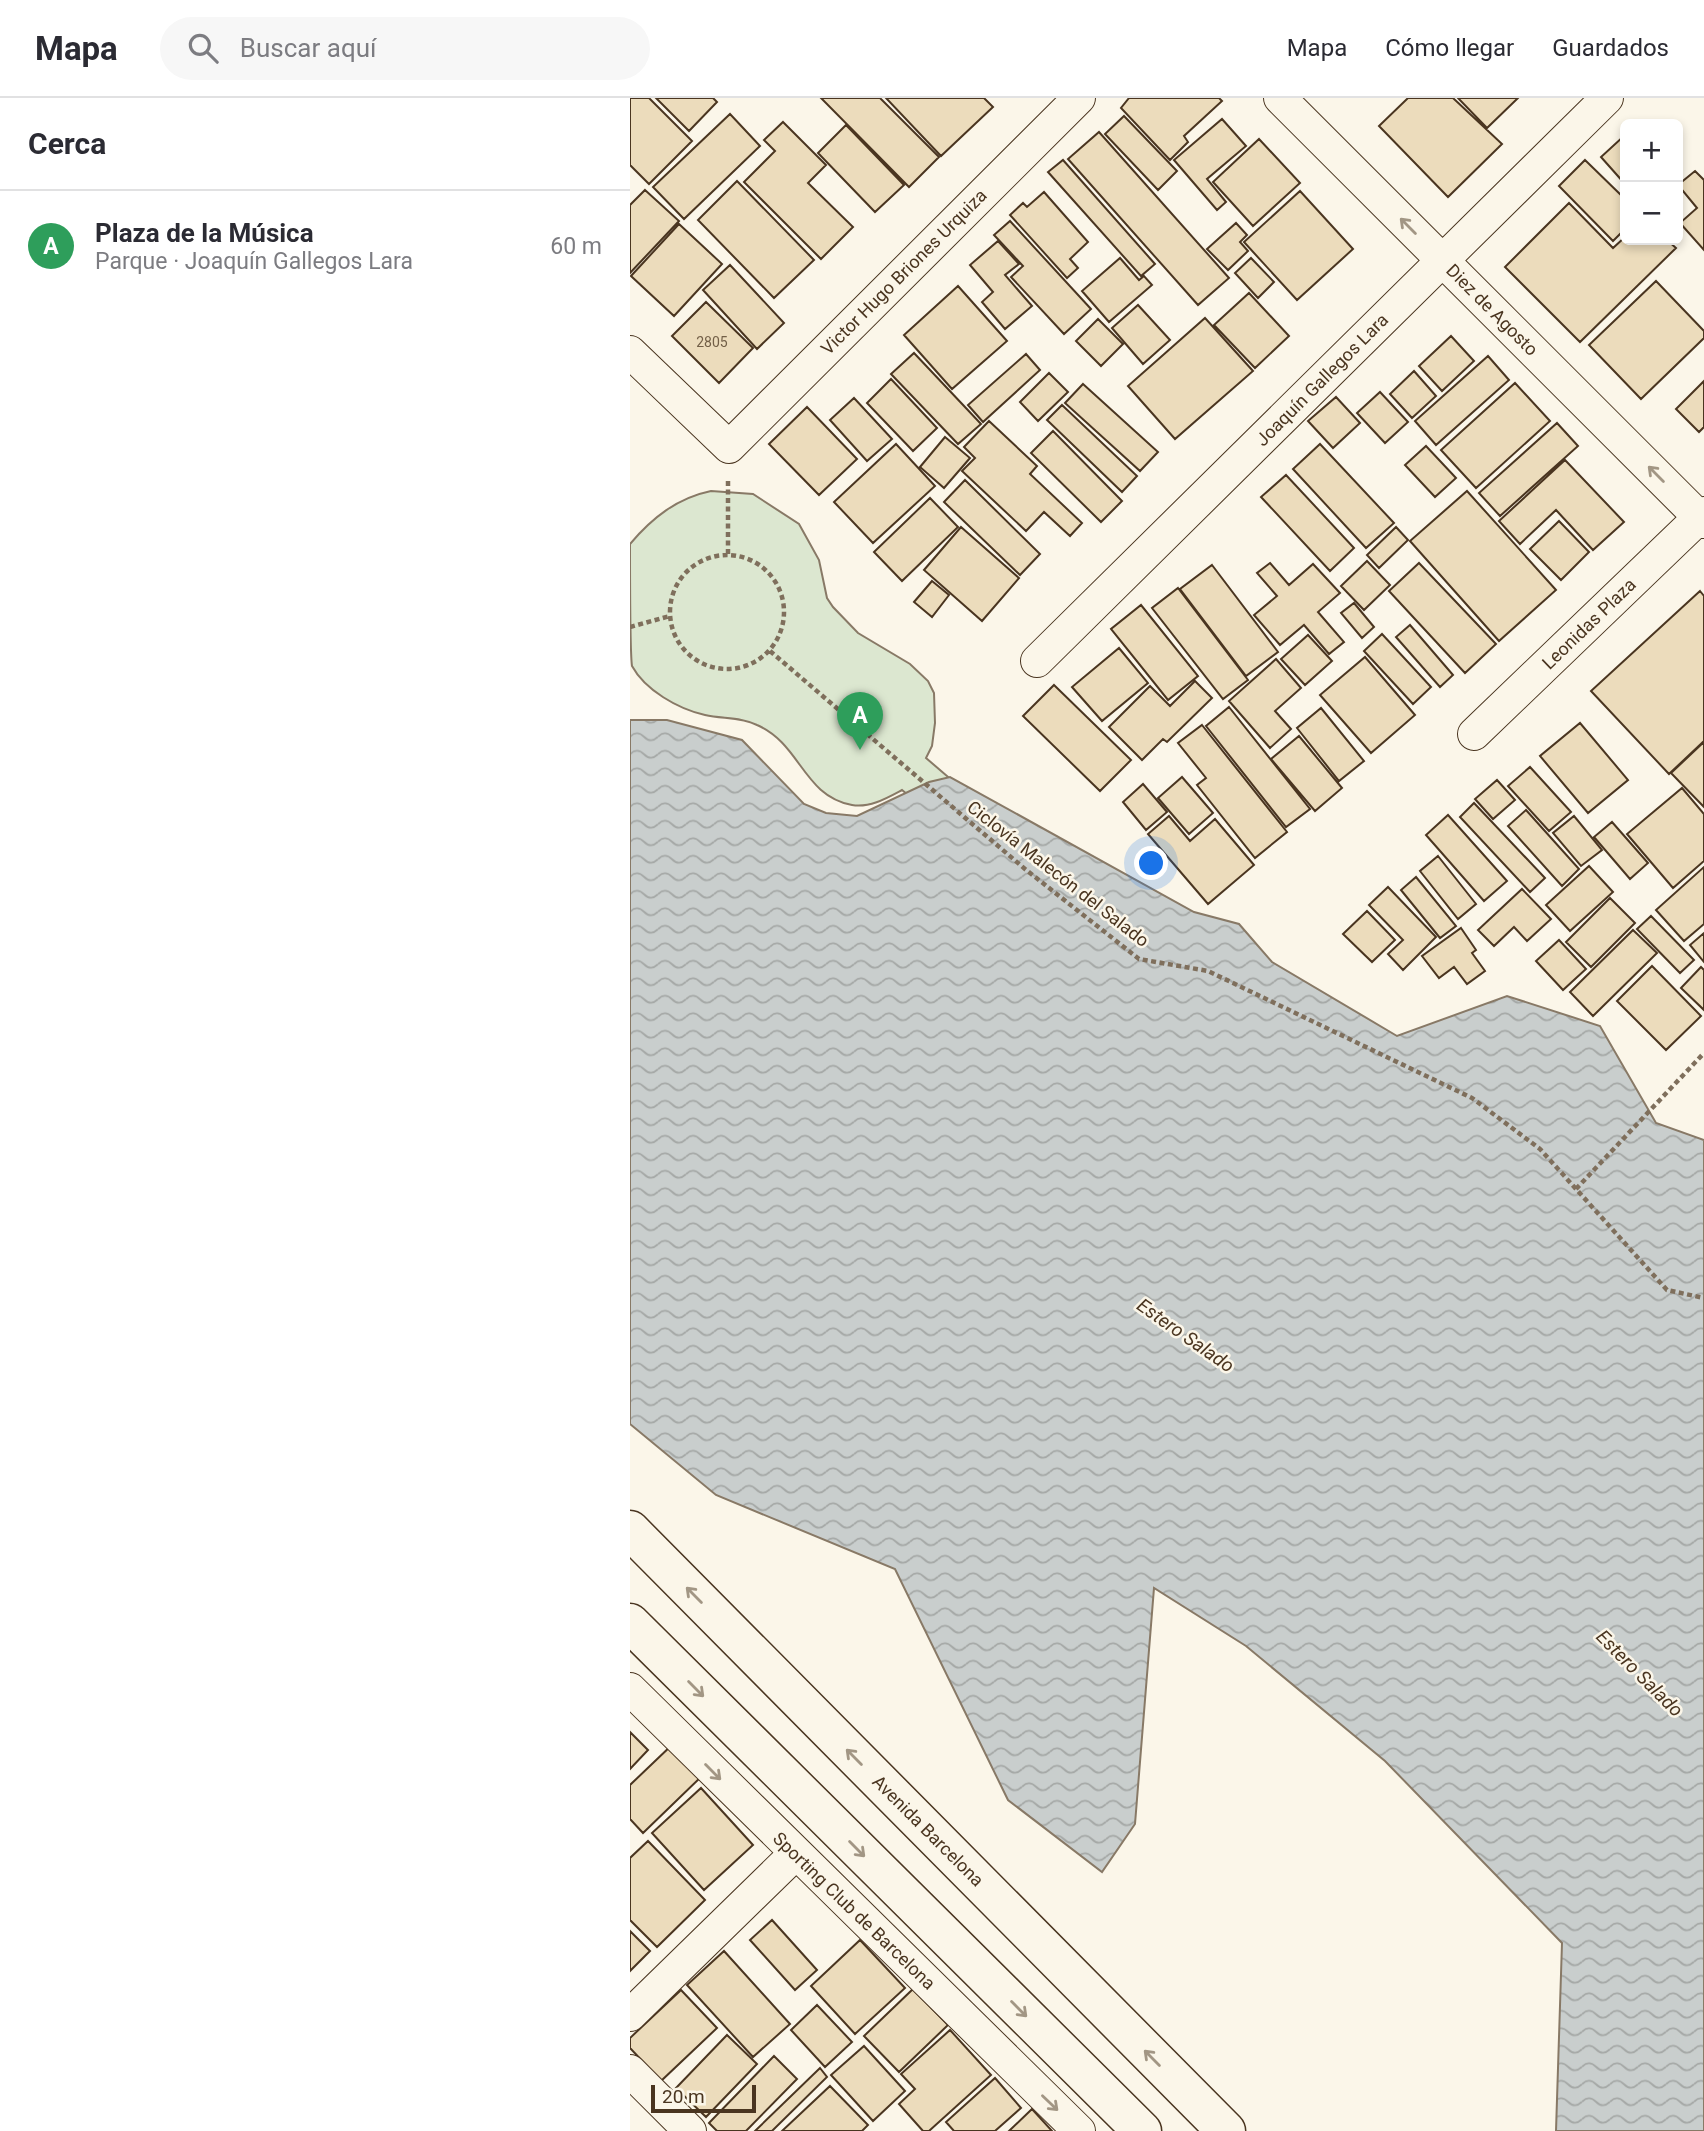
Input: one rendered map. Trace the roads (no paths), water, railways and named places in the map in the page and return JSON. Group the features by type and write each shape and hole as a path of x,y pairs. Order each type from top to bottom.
{"main road":[{"name":"Avenida Barcelona","path":"630,1530 1226,2131"},
{"path":"630,1623 1142,2131"}],"street":[{"name":"Victor Hugo Briones Urquiza","path":"630,352 729,447 1079,98"},
{"name":"Diez de Agosto","path":"1280,98 1703,518"},
{"name":"Joaquín Gallegos Lara","path":"1037,661 1607,98"},
{"name":"Leonidas Plaza","path":"1474,734 1703,518"},
{"name":"Sporting Club de Barcelona","path":"630,1689 1079,2131"},
{"path":"630,2015 795,1854"},
{"path":"630,2071 690,2131"}],"water":[{"name":"Estero Salado","path":"630,720 667,720 742,740 804,804 826,813 857,816 929,782 950,777 1194,912 1239,924 1272,962 1397,1036 1507,996 1600,1026 1656,1123 1704,1140 1704,2131 1556,2131 1562,1943 1385,1761 1246,1646 1154,1588 1135,1824 1102,1872 1008,1800 895,1569 716,1495 630,1424"}],"place":[{"name":"Plaza de la Música","path":"860,750"}]}
